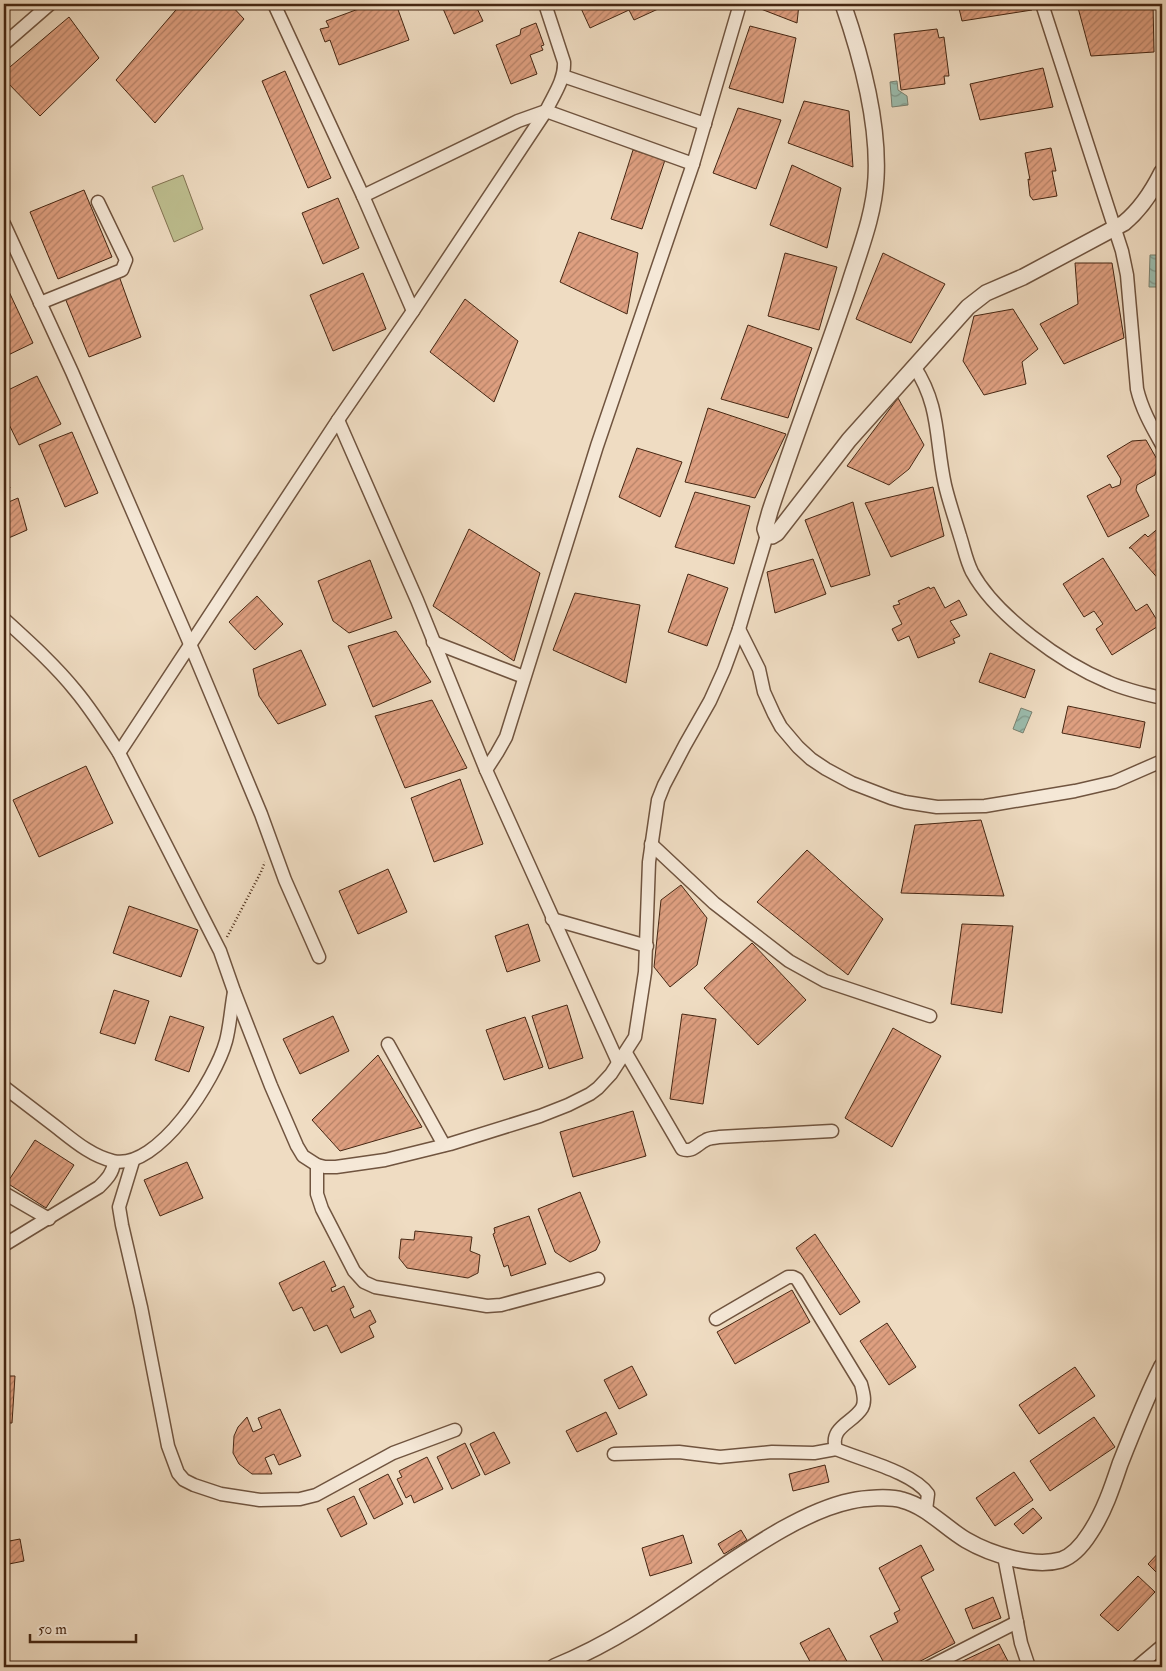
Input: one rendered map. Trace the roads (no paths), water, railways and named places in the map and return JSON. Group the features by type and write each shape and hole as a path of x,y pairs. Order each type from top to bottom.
{"street":[{"path":"4,44 50,4"},
{"path":"274,4 363,196 413,311"},
{"path":"119,753 338,420 546,111 563,76 564,62 545,4"},
{"path":"486,770 506,737 596,446 693,164 740,4"},
{"path":"4,619 60,672 74,688 100,722 119,753 220,951 271,1086 303,1156 317,1165 336,1167 385,1160 444,1146 498,1130 568,1105 590,1094 611,1074 635,1037 645,972 648,876 656,809 664,785 710,701 739,629 768,535 766,529 770,511 830,341 874,203 876,169 874,134 857,45 843,4"},
{"path":"1042,4 1122,251 1127,276 1137,389 1141,404 1162,445"},
{"path":"563,76 705,124"},
{"path":"363,196 518,121 546,111 693,164"},
{"path":"768,535 772,536 780,530 840,451 914,366 976,300 986,293 1024,277 1070,251 1114,230 1137,212 1149,196 1162,172"},
{"path":"40,303 122,270 126,260 98,202"},
{"path":"4,224 88,408 190,644 261,814 285,880 319,957"},
{"path":"914,366 928,389 934,409 945,486 967,559 972,572 982,587 1004,612 1057,654 1106,682 1139,693 1162,698"},
{"path":"338,420 486,770 552,919 622,1057 682,1149 687,1151 706,1140 719,1137 832,1131"},
{"path":"739,629 759,669 764,692 774,714 781,727 798,747 826,769 852,783 891,798 937,807 985,806 1066,793 1106,784 1162,761"},
{"path":"433,642 524,677"},
{"path":"651,844 714,903 789,961 825,981 930,1016"},
{"path":"552,919 647,946"},
{"path":"4,1087 85,1149 114,1162 133,1161 165,1140 184,1118 214,1072 226,1042 234,992"},
{"path":"388,1044 444,1146"},
{"path":"133,1161 119,1207 168,1446 178,1472 184,1480 221,1494 260,1500 300,1499 316,1495 392,1453 455,1430"},
{"path":"4,1245 99,1187 108,1178 113,1169 114,1162"},
{"path":"317,1165 317,1194 322,1209 354,1270 364,1282 375,1287 486,1306 501,1305 598,1279"},
{"path":"4,1193 49,1219"},
{"path":"716,1320 788,1277 797,1279 861,1384 863,1394 861,1408 835,1436 834,1443 836,1449"},
{"path":"554,1667 573,1660 624,1632 745,1552 817,1512 852,1500 900,1499 926,1510 964,1539 1004,1556 1022,1560 1053,1561 1063,1559 1084,1542 1096,1524 1106,1504 1134,1428 1162,1366"},
{"path":"614,1454 678,1452 720,1457 772,1452 814,1453 836,1449 867,1460 915,1482 925,1489 928,1494 926,1510"},
{"path":"1004,1556 1025,1655 1030,1667"},
{"path":"929,1667 1018,1622"},
{"path":"1137,1667 1162,1646"}],"water":[{"path":"897,81 898,90 907,96 908,105 892,107 890,82"},
{"path":"1150,255 1161,255 1160,277 1162,277 1162,287 1149,287"},
{"path":"1021,708 1032,712 1023,733 1013,729"}]}
